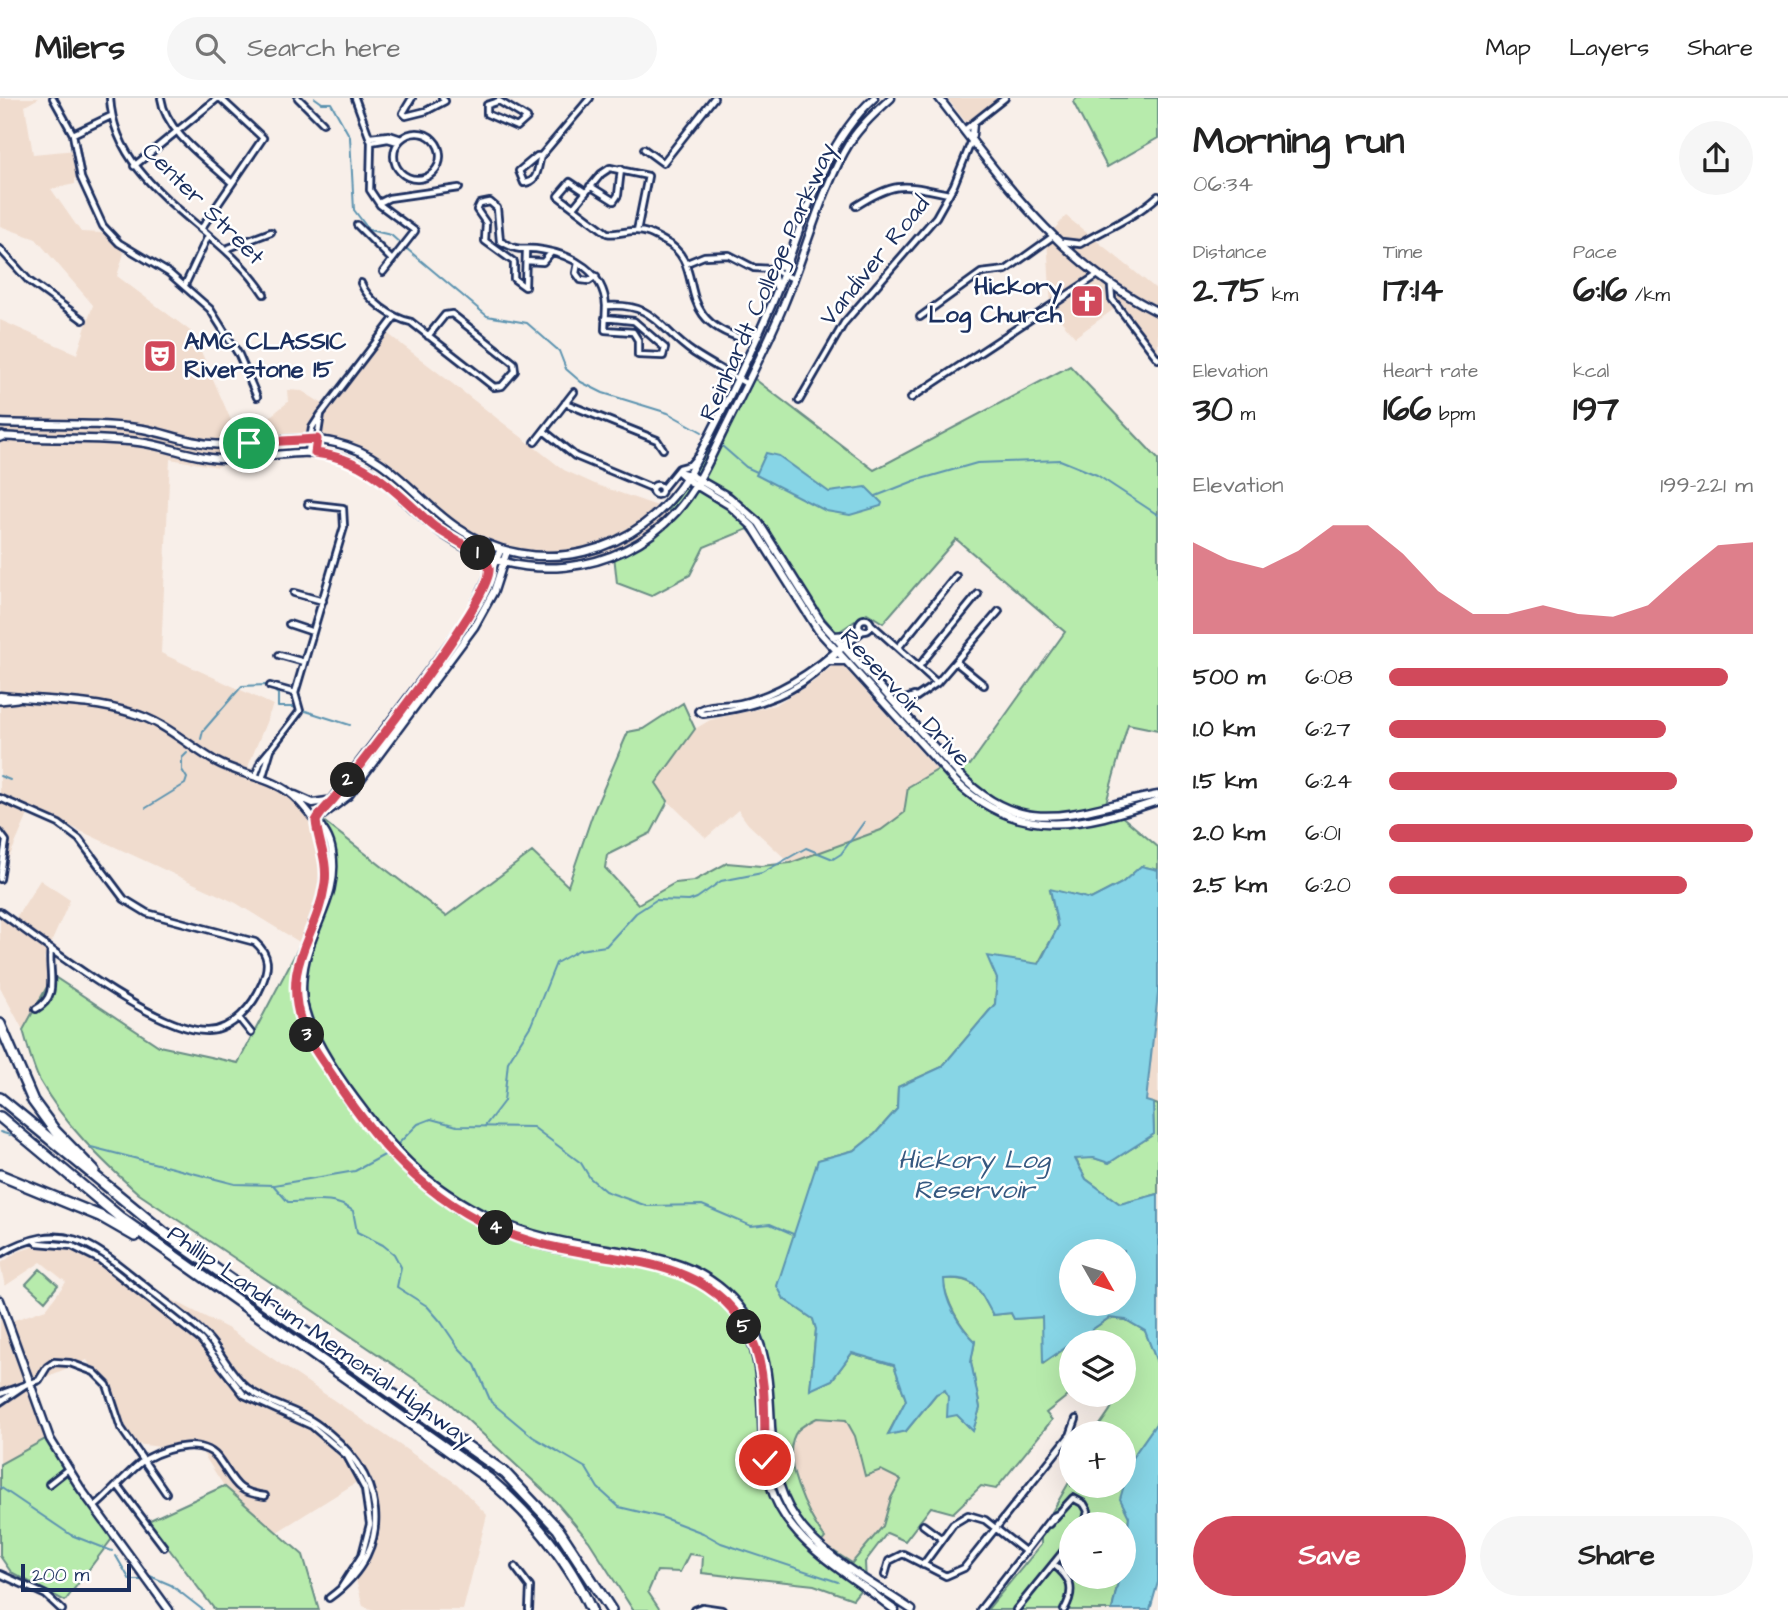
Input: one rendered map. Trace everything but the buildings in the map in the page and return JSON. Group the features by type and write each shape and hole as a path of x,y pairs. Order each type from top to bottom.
{"highway":[{"path":"0,1024 22,1080 42,1115 124,1202"},
{"name":"Phillip Landrum Memorial Highway","path":"0,1098 124,1202 274,1311 473,1449 516,1483 566,1540 611,1610"},
{"name":"Phillip Landrum Memorial Highway","path":"0,1117 122,1219 499,1488 549,1541 591,1610"},
{"path":"0,1175 112,1222 210,1284"}],"main road":[{"path":"0,698 16,698"}],"street":[{"path":"53,98 72,134 81,178 103,226 119,243 143,255 185,285 210,309 239,355 257,397"},
{"name":"Center Street","path":"110,98 111,116 119,139 134,166 226,250 264,294"},
{"path":"161,98 165,116 177,131 232,183"},
{"path":"134,166 219,98 256,131 263,138 201,229"},
{"path":"298,98 323,123"},
{"path":"355,98 370,140 370,190 379,203 415,231 383,271"},
{"path":"412,98 403,113 406,116 433,109 445,99"},
{"path":"541,156 534,180 524,183 518,174 521,167 541,156 590,98"},
{"path":"644,149 663,163 714,98"},
{"name":"Reinhardt College Parkway","path":"0,423 142,429 209,444 313,439 348,446 379,460 454,525 504,550 549,557 606,546 651,520 674,498 688,476 760,330 834,147 853,120 874,98"},
{"name":"Reinhardt College Parkway","path":"1,436 143,443 220,459 311,453 344,459 374,473 442,533 476,552 522,566 563,567 602,559 639,542 676,512 698,482 747,384 794,279 843,154 862,127 891,98"},
{"path":"942,98 970,126 972,138"},
{"path":"942,98 1054,238 1111,287 1158,312"},
{"path":"970,126 1006,98"},
{"path":"498,100 527,118 523,124 517,127 487,114 487,105 498,100"},
{"path":"72,134 111,116"},
{"path":"409,134 420,134 438,145 442,159 431,176 417,181 398,168 393,152 400,141 409,134"},
{"path":"370,140 389,135 400,141"},
{"name":"Vandiver Road","path":"799,401 844,323 926,230 949,194 972,138"},
{"path":"574,207 590,186 610,168 648,176 637,231"},
{"path":"590,186 614,201 618,195 621,169"},
{"path":"585,192 570,182 558,196 610,234 637,231 666,241 687,264 692,297 698,309 720,329 736,336 747,338 760,330"},
{"path":"856,206 889,187 900,185 949,194"},
{"path":"379,203 389,198 459,188"},
{"path":"1054,238 1071,245 1080,244 1098,231 1138,214 1158,196"},
{"path":"526,251 524,287 514,279 514,262 485,241 486,223 477,210 480,204 490,202 497,208 500,241 526,251 541,249 578,263 596,276 603,289 606,306 605,318 605,330 633,332 638,340 638,355 663,356 666,353 665,348 634,321 605,318"},
{"path":"357,225 392,260"},
{"path":"226,250 271,232"},
{"path":"185,285 208,236"},
{"path":"771,269 783,265 799,236"},
{"path":"920,317 981,273 1006,270 1054,238"},
{"path":"0,249 29,281 83,320"},
{"path":"526,261 543,262 550,254"},
{"path":"687,264 704,256 729,255 754,268 771,269 794,279"},
{"path":"578,263 575,270 580,280 589,281 596,276"},
{"path":"771,269 777,291"},
{"path":"911,398 1096,276"},
{"path":"361,283 365,293 394,317 411,323 494,387 502,386 515,371 514,363 452,314 444,315 428,336"},
{"path":"1111,287 1112,299 1158,359"},
{"path":"606,306 629,304 642,310 695,354 747,384"},
{"path":"311,453 321,414 394,317"},
{"path":"535,442 574,392"},
{"path":"565,403 657,440 663,449"},
{"path":"544,431 575,456 652,488 657,495 677,471 700,454"},
{"path":"712,455 707,476 718,494"},
{"path":"677,471 688,476"},
{"name":"Reservoir Drive","path":"688,476 746,509 763,527 810,606 833,636 846,662 898,710 967,792 989,808 1015,819 1049,825 1075,824 1158,801"},
{"path":"676,512 698,492 718,494"},
{"name":"Reservoir Drive","path":"718,494 758,533 806,615 969,784 1012,810 1041,816 1069,817 1158,795"},
{"path":"259,778 271,749 300,711 295,693 344,527 343,508 309,504"},
{"path":"495,586 504,550"},
{"path":"476,552 487,563 490,578"},
{"path":"500,561 466,622 337,801 326,822 333,872 328,904 298,960 295,994 303,1028 335,1074 355,1111 398,1163 463,1212 527,1241 616,1254 658,1264 691,1276 728,1304 752,1340 760,1367 765,1460 777,1503 802,1540 912,1610"},
{"path":"316,821 337,801 474,627 495,586 508,569 522,566"},
{"path":"898,648 956,576"},
{"path":"294,593 323,601"},
{"path":"920,665 978,594"},
{"path":"898,710 908,706 915,696 937,683 957,663 999,611"},
{"path":"289,624 313,632"},
{"path":"850,635 839,649 829,661 809,678 768,701 718,712 704,714 698,711 705,707 765,696 803,675 839,649 865,628"},
{"path":"833,636 850,635 865,628"},
{"path":"865,628 898,648 937,683"},
{"path":"279,655 304,662"},
{"path":"829,661 846,662"},
{"path":"957,663 984,685"},
{"path":"270,686 295,693"},
{"path":"16,698 108,707 142,716 171,730 220,764 317,804 337,801"},
{"path":"290,793 327,835"},
{"path":"0,798 59,824 79,839 124,900 147,914 255,942 263,949 268,961 265,976 254,1000 239,1018 209,1031 158,1017 0,912"},
{"path":"316,821 326,868 316,923"},
{"path":"0,833 6,841 0,879"},
{"path":"36,1009 49,998 52,989 51,948"},
{"path":"239,1018 251,1032"},
{"path":"0,1254 33,1240 38,1243 72,1246 100,1260 197,1337 244,1395 312,1426 347,1456 365,1489 370,1524 362,1555 341,1588 330,1598"},
{"path":"0,1300 45,1427 68,1469 169,1610"},
{"path":"0,1394 39,1380 47,1367 54,1362 70,1363 94,1372 107,1385 121,1428 166,1493"},
{"path":"0,1402 29,1383"},
{"path":"94,1507 145,1459 192,1445 205,1447 219,1458 235,1485 265,1496"},
{"path":"886,1575 885,1568 895,1556 909,1556 946,1576 957,1573 1059,1449"},
{"path":"50,1484 68,1469"},
{"path":"118,1486 164,1546"},
{"path":"1060,1512 1068,1501 1077,1499 1088,1512"},
{"path":"980,1610 1059,1513"},
{"path":"923,1565 958,1519 968,1516 977,1516 1026,1552"},
{"path":"923,1525 942,1539"},
{"path":"1018,1609 1059,1557"},
{"path":"838,1564 895,1610"},
{"path":"1053,1564 1070,1580 1072,1590 1064,1610"},
{"path":"515,1567 530,1587 529,1610"},
{"path":"0,1574 46,1595 62,1610"},
{"path":"694,1610 702,1607 722,1610"}],"shaded area":[{"path":"0,98 39,98 25,106 33,154 76,150 75,184 51,189 81,232 103,233 124,253 117,276 193,333 240,441 288,402 287,390 302,391 326,406 383,330 564,470 597,485 669,510 669,520 614,555 551,565 482,545 435,516 369,461 334,446 291,445 231,452 218,467 170,459 161,653 273,705 248,767 300,796 322,820 332,856 332,878 322,911 301,943 236,903 31,808 0,878 0,320 77,354 93,305 36,239 0,226"},
{"path":"947,98 997,98 968,125"},
{"path":"1066,216 1155,288 1158,286 1158,362 1117,307 1075,337 1051,309 1047,237"},
{"path":"835,664 843,666 937,770 908,787 904,813 881,830 790,863 748,824 738,810 706,838 668,801 656,783 695,729 710,720 775,705 813,682"},
{"path":"40,880 70,900 44,959 53,976 23,1030 0,987 0,911 14,921"},
{"path":"1158,993 1158,1105 1146,1101"},
{"path":"39,1245 61,1245 91,1258 229,1329 457,1484 487,1515 463,1610 373,1610 363,1606 353,1569 367,1552 373,1505 365,1477 277,1532 224,1486 202,1452 136,1444 87,1360 29,1384 47,1438 0,1464 0,1318 3,1324 46,1309 66,1282 41,1262 5,1286 0,1264 17,1252"},
{"path":"817,1418 846,1420 855,1436 865,1476 881,1470 901,1480 891,1499 883,1526 852,1564 821,1542 825,1538 812,1522 796,1482 792,1448 797,1431"}],"green space":[{"path":"1077,98 1158,98 1158,138 1107,167 1073,102"},
{"path":"1070,366 1158,459 1158,730 1128,724 1106,803 1158,847 1158,870 1141,866 1122,883 1091,899 1050,890 1058,927 1038,964 997,979 995,1004 942,1067 898,1087 897,1109 875,1134 855,1150 818,1160 784,1299 813,1319 816,1329 810,1389 832,1380 852,1353 894,1365 906,1400 888,1434 906,1431 937,1393 945,1390 957,1415 973,1430 980,1408 971,1362 975,1341 954,1313 943,1279 970,1282 980,1291 993,1315 1011,1313 1014,1319 1043,1317 1044,1363 1059,1352 1059,1403 1046,1413 1052,1420 996,1489 981,1486 953,1513 931,1507 905,1541 887,1533 865,1562 866,1583 853,1599 814,1585 702,1573 703,1556 689,1554 680,1572 657,1571 648,1592 660,1610 633,1610 589,1541 556,1502 446,1400 139,1194 111,1168 72,1127 50,1097 35,1069 23,1030 53,976 159,1046 238,1063 301,943 322,911 332,878 332,856 322,820 446,916 532,852 568,886 593,813 628,732 643,729 683,703 695,729 656,783 668,801 651,833 607,855 605,868 638,904 675,883 694,881 727,863 761,866 790,863 881,830 904,813 908,787 937,770 947,755 970,765 1065,632 956,539 883,623 867,613 837,633 748,529 704,547 690,575 651,596 617,583 614,555 669,520 669,510 703,457 743,370 874,470","holes":["817,1418 846,1420 855,1436 865,1476 881,1470 901,1480 891,1498 883,1526 852,1563 821,1543 825,1538 804,1502 791,1455 792,1441 798,1430"]},
{"path":"1153,1103 1158,1105 1158,1194 1120,1204 1086,1179 1075,1158 1094,1158 1109,1163 1154,1134"},
{"path":"40,1269 58,1285 45,1301 26,1284"},
{"path":"1109,1318 1126,1320 1145,1331 1158,1365 1158,1421 1136,1452 1136,1421 1103,1421 1112,1407 1136,1407 1136,1330 1092,1330"},
{"path":"47,1438 70,1480 114,1536 65,1601 11,1572 0,1556 0,1464"},
{"path":"224,1486 303,1555 319,1610 215,1610 148,1521"},
{"path":"1060,1498 1130,1498 1129,1512 1059,1512 1059,1589 1116,1589 1112,1610 987,1610 1041,1545 1041,1531"}],"water":[{"path":"766,453 779,456 829,492 866,487 882,503 881,506 850,515 826,511 756,475"},
{"name":"Hickory Log Reservoir","path":"1141,866 1158,870 1158,993 1146,1101 1153,1103 1154,1134 1109,1163 1094,1158 1075,1159 1086,1179 1120,1204 1158,1194 1158,1365 1145,1331 1126,1320 1109,1318 1091,1330 1059,1330 1059,1352 1043,1363 1042,1317 1014,1319 1011,1313 993,1315 980,1291 970,1282 944,1279 954,1313 975,1341 971,1362 980,1408 973,1431 957,1415 947,1417 948,1397 945,1390 936,1394 906,1431 888,1435 906,1400 894,1365 852,1353 832,1380 810,1390 816,1329 813,1319 784,1299 777,1286 818,1160 855,1150 875,1134 897,1109 898,1087 942,1067 995,1004 997,979 987,956 1039,964 1058,927 1050,889 1091,899 1122,883"},
{"path":"1158,1421 1158,1582 1150,1610 1112,1610 1116,1589 1136,1589 1136,1512 1126,1512 1120,1499 1136,1498 1136,1452"}],"waterway":[{"path":"315,98 322,103 331,103 350,137 354,210 369,230 391,235 401,244"},
{"path":"407,249 487,316 527,323 559,351 566,369 581,382 603,393 668,413 702,432"},
{"path":"722,446 746,467 757,472"},
{"path":"876,496 914,481 977,463 1060,460 1097,475 1158,515"},
{"path":"201,739 203,731 242,686 267,685 278,694 278,707 293,707 350,725"},
{"path":"146,808 185,784 187,778 182,770 182,758 187,753"},
{"path":"0,776 10,780"},
{"path":"485,1126 504,1101 508,1062 531,1025 556,963 579,950 606,946 636,913 656,900 689,901 721,881 762,873 806,848 833,859 841,854 864,822"},
{"path":"397,1145 418,1124 431,1119 457,1126 533,1127 581,1163 590,1178 605,1191 647,1206 702,1205 751,1226 770,1224 793,1234"},
{"path":"0,1132 10,1135"},
{"path":"91,1147 235,1184 274,1185 355,1171 388,1153"},
{"path":"274,1186 288,1202 338,1203 353,1211 357,1232 383,1245 394,1254 401,1267 397,1287 427,1306 441,1322 458,1347 475,1365 491,1402 533,1437 586,1468 598,1488 619,1507 661,1517 721,1543 838,1582"},
{"path":"0,1487 71,1535 112,1551"},
{"path":"116,1556 130,1580 143,1580"},
{"path":"150,1576 171,1585 203,1610"}],"place":[{"name":"Hickory Log Church","path":"1087,301"},
{"name":"AMC CLASSIC Riverstone 15","path":"160,356"}],"route":[{"path":"249,443 279,439 317,439 315,453 363,466 380,477 442,533 476,552 487,563 490,578 466,622 316,821 326,868 321,900 298,960 295,977 295,994 303,1028 355,1111 377,1140 427,1188 463,1212 527,1241 673,1269 691,1276 728,1304 752,1340 760,1367 765,1460"}]}
